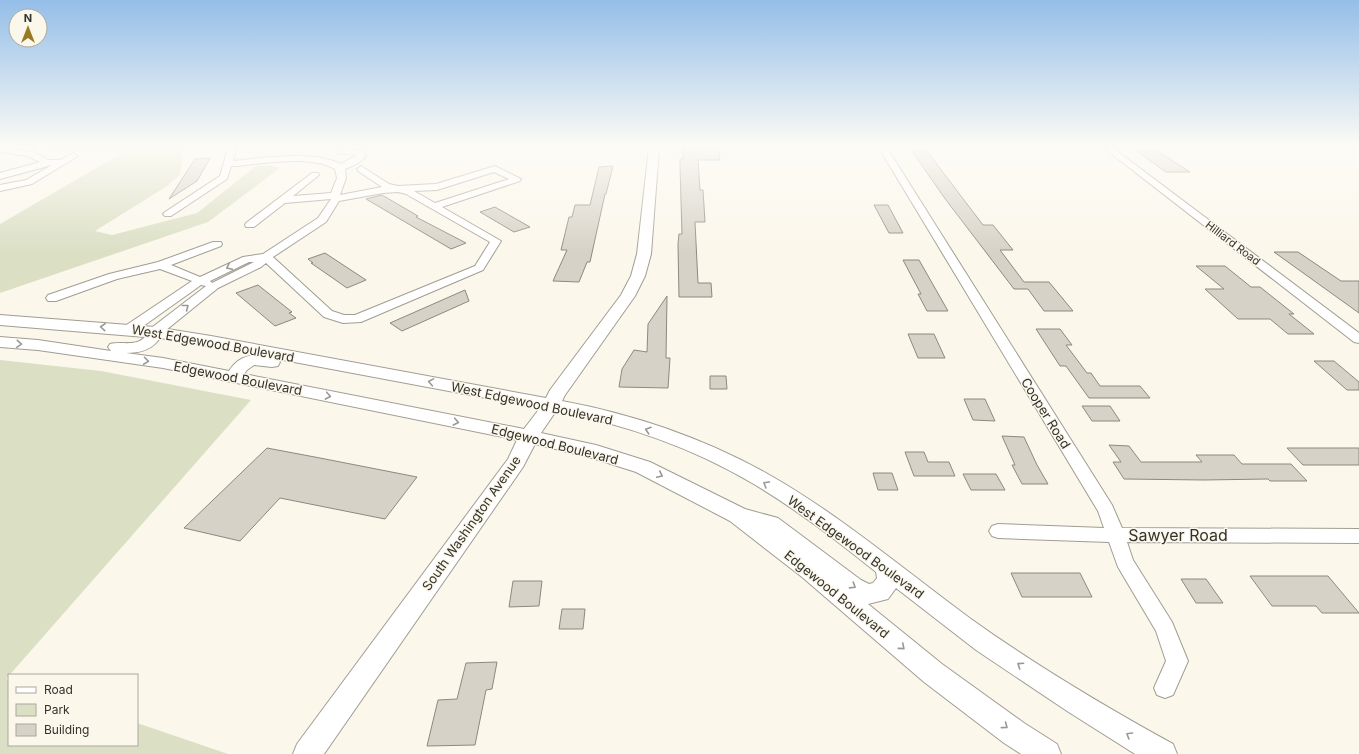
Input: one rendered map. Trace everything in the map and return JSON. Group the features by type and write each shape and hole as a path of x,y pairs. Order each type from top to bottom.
{"street":[{"path":"0,188 22,183"},
{"path":"168,214 215,183"},
{"path":"250,225 304,183"},
{"path":"38,345 60,342 131,349 148,343 155,332 214,286 257,265 273,251 307,231 322,220 335,198 340,183"},
{"path":"130,329 200,281 247,259 266,257 328,314 343,320 357,319 479,268 496,241 409,192 386,186 382,183"},
{"path":"282,200 335,198 399,189 437,187 449,183"},
{"path":"434,206 504,183"},
{"name":"South Washington Avenue","path":"307,754 516,462 529,436 552,404 556,394 628,296 638,276 644,254 651,183"},
{"name":"Cooper Road","path":"905,183 1106,510 1125,562 1165,628 1177,661 1165,688"},
{"name":"Hilliard Road","path":"1154,183 1359,339"},
{"path":"52,298 113,276 161,265 217,244"},
{"path":"161,265 214,286"},
{"name":"West Edgewood Boulevard","path":"0,320 130,329 211,341 552,404 618,420 679,441 727,461 779,491 822,519 963,627 1125,733 1164,754"},
{"name":"Edgewood Boulevard","path":"0,342 38,345 164,363 529,436 596,452 643,467 738,515 810,570 933,673 1014,733 1048,754"},
{"path":"234,378 240,366 248,361 257,359 336,373 369,371"},
{"path":"738,515 770,524 853,587 868,594 880,592 889,580 886,567"},
{"name":"Sawyer Road","path":"998,531 1115,535 1359,536"}],"green space":[{"path":"70,183 170,183 95,231 112,235 197,213 234,183 260,183 208,222 0,293 0,224"},
{"path":"0,360 101,371 251,400 10,674 8,674 6,679 8,680 8,746 138,746 138,723 228,754 0,754"}],"building":[{"path":"179,183 194,183 169,199"},
{"path":"595,183 609,183 590,262 587,262 579,282 553,281 567,250 561,250 569,217 572,217 575,205 590,205"},
{"path":"681,183 700,183 700,190 703,190 705,222 695,222 698,283 711,283 712,297 679,297 678,244 679,234 682,234"},
{"path":"934,183 951,183 983,225 993,225 1013,250 1000,250 1024,282 1049,282 1073,311 1044,311 1028,289 1014,289"},
{"path":"382,195 418,216 416,217 466,243 451,249 366,199"},
{"path":"874,205 888,205 903,233 889,233"},
{"path":"495,207 530,227 514,232 480,212"},
{"path":"1274,252 1298,252 1341,281 1359,281 1359,313"},
{"path":"325,253 366,280 347,288 311,263 313,263 308,259"},
{"path":"903,260 919,260 948,311 927,311 918,294 921,294"},
{"path":"1196,266 1225,266 1251,287 1260,287 1294,314 1289,314 1314,334 1288,334 1270,319 1238,319 1205,289 1224,289"},
{"path":"258,285 292,312 289,313 296,318 275,326 236,293"},
{"path":"465,290 469,301 402,331 390,323"},
{"path":"667,296 666,358 670,358 668,388 619,387 622,369 634,350 647,352 648,324"},
{"path":"1036,329 1060,329 1072,345 1066,345 1087,373 1091,373 1100,386 1140,386 1150,398 1089,398 1066,366 1060,366"},
{"path":"908,334 934,334 945,358 918,358"},
{"path":"1314,361 1334,361 1359,382 1359,390 1347,390"},
{"path":"710,376 726,376 727,389 710,389"},
{"path":"964,399 985,399 995,421 973,420"},
{"path":"1082,406 1110,406 1120,421 1092,421"},
{"path":"1002,436 1024,437 1048,484 1022,484 1012,465 1015,465"},
{"path":"1109,445 1129,446 1141,462 1202,462 1196,455 1234,455 1242,464 1291,464 1307,481 1270,481 1268,479 1124,479 1113,462 1121,462"},
{"path":"267,448 417,477 385,519 280,498 240,541 184,528"},
{"path":"1287,448 1359,448 1359,465 1303,465"},
{"path":"905,452 924,452 928,462 949,462 955,476 914,476"},
{"path":"873,473 892,473 898,490 878,490"},
{"path":"963,474 996,474 1005,490 971,490"},
{"path":"1011,573 1080,573 1092,597 1022,597"},
{"path":"1250,576 1328,576 1359,613 1322,613 1316,606 1272,606"},
{"path":"1181,579 1206,579 1223,603 1196,603"},
{"path":"513,581 542,581 539,606 509,607"},
{"path":"562,609 585,609 583,629 559,629"},
{"path":"497,662 492,689 486,690 475,745 427,746 438,700 457,699 466,663"}]}
